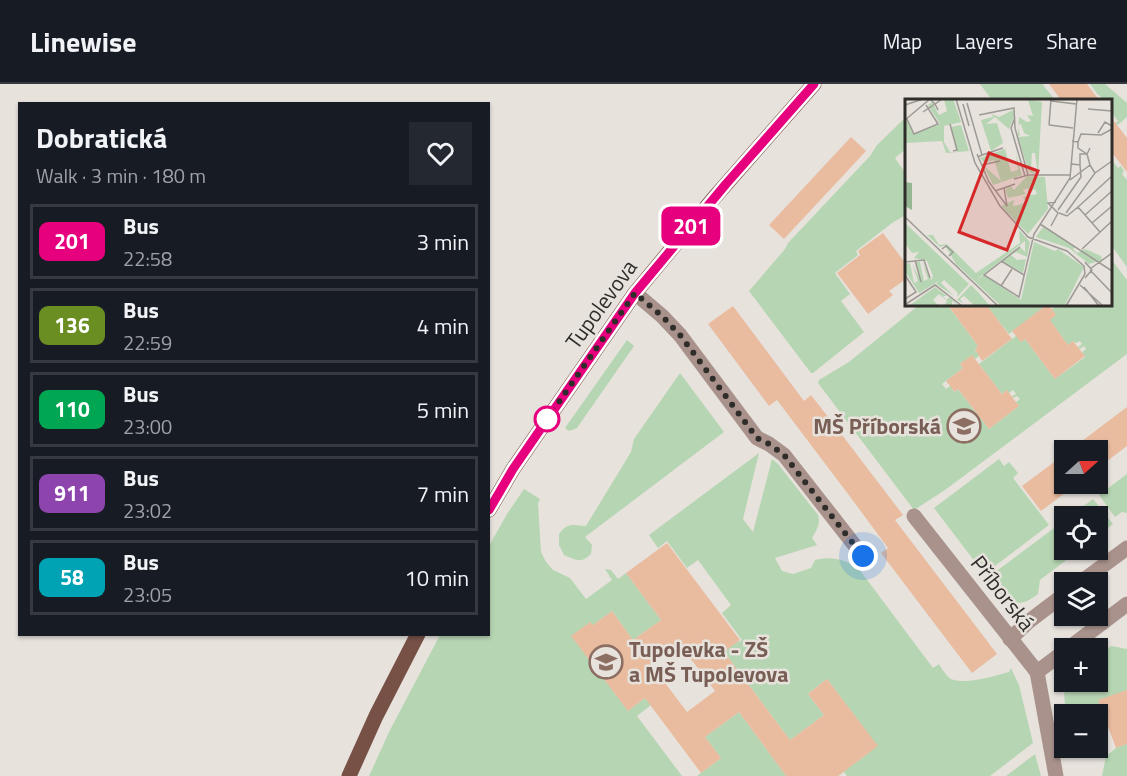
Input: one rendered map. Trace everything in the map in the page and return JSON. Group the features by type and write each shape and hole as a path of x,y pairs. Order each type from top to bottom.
{"main road":[{"name":"Tupolevova","path":"490,508 513,469 635,293 765,138 814,84"},
{"path":"349,776 376,716 417,636"}],"street":[{"path":"635,293 680,335 757,438 784,455 863,556"},
{"name":"Příborská","path":"914,516 1037,672 1056,776"},
{"path":"1095,572 1127,548"},
{"path":"1010,639 1054,602"},
{"path":"1082,638 1127,604"},
{"path":"1037,672 1054,659"}],"green space":[{"path":"980,84 1044,84 1054,99 991,99"},
{"path":"1090,84 1105,84 1127,103 1127,117 1119,124 1112,126 1118,121 1112,113 1112,99 1103,99"},
{"path":"905,118 905,150 895,158 905,173 905,216 856,251 858,255 835,273 850,294 841,301 864,332 811,373 749,291 788,243 870,156 877,145"},
{"path":"1112,160 1118,168 1121,166 1124,171 1122,174 1127,180 1127,267 1112,246"},
{"name":"MŠ Příborská","path":"1112,260 1127,280 1127,354 945,490 914,510 818,383 819,380 849,362 918,306 950,306 949,307 978,346 975,350 977,353 981,350 983,353 966,366 963,362 960,364 963,368 942,384 946,389 954,383 952,389 955,392 958,389 989,429 1019,406 1016,402 1020,399 1017,396 1013,398 1012,396 1016,394 1013,390 1009,393 1007,390 1002,394 979,364 1020,333 1021,342 1025,339 1055,379 1085,357 1082,352 1086,349 1084,346 1080,349 1078,347 1082,344 1080,341 1076,343 1073,341 1068,345 1045,314 1057,306 1112,306"},
{"path":"987,306 1041,306 1043,308 1009,334"},
{"path":"627,340 634,346 577,428 569,431 565,428"},
{"path":"680,373 724,432 585,537 592,545 591,554 578,560 564,555 559,545 559,534 568,526 586,526 631,452 634,439"},
{"path":"759,453 743,519 753,532 772,459 819,518 818,527 812,538 817,545 775,558 782,571 793,574 811,568 815,560 827,558 838,559 859,569 933,668 939,664 951,679 965,681 980,679 1009,672 1011,668 1019,685 1033,743 990,776 847,776 844,772 838,776 817,776 842,740 858,761 877,746 827,679 808,694 824,715 790,740 724,652 737,641 742,640 722,613 731,605 698,560 687,568 667,541 658,548 649,535"},
{"path":"999,459 1004,466 1009,462 1018,473 1013,478 1049,525 987,572 982,571 934,508"},
{"path":"1127,474 1127,513 1122,512 1115,517 1099,495 1108,494 1108,488"},
{"path":"524,489 540,499 538,503 541,552 553,570 570,578 586,599 612,580 605,569 611,570 618,579 626,573 661,620 633,640 612,611 593,625 590,622 572,636 628,711 645,698 651,705 637,716 682,776 369,776 390,730 439,636 490,636 490,544"},
{"path":"1093,499 1099,506 1084,506"},
{"path":"1108,518 1113,524 1108,528"},
{"path":"1054,528 1054,560 1066,560 1040,580 1038,594 1023,602 1011,602 990,581 990,576"},
{"path":"1111,646 1127,649 1127,690 1099,701 1100,704 1065,704 1065,692 1108,692 1108,648"},
{"path":"739,712 786,776 697,776 721,758 705,737"},
{"path":"1127,744 1127,776 1102,776 1106,758 1116,748"},
{"path":"1035,754 1041,776 1006,776"}],"building":[{"path":"1049,84 1087,84 1098,99 1060,99"},
{"path":"1112,119 1127,138 1127,172 1112,153"},
{"path":"851,137 866,151 784,239 769,225"},
{"path":"883,233 905,263 905,280 889,291 893,295 868,314 837,273 860,255 858,251"},
{"path":"733,306 804,401 811,395 903,515 895,520 997,654 972,673 881,553 888,548 777,400 769,406 708,324"},
{"path":"948,306 987,306 1012,339 982,361 975,349 978,346"},
{"path":"1045,306 1049,306 1056,315 1050,320 1068,345 1073,341 1085,356 1055,379 1025,339 1021,342 1012,331"},
{"path":"972,355 1002,394 1007,390 1019,406 989,429 958,389 955,392 946,381 963,368 960,364"},
{"path":"1127,407 1127,446 1108,460 1108,440 1083,440"},
{"path":"1054,462 1054,494 1064,494 1041,511 1022,486"},
{"path":"667,543 740,640 724,652 790,740 824,715 808,694 827,679 878,746 838,776 786,776 739,712 705,737 721,758 701,773 645,698 628,711 571,636 590,622 593,625 612,611 633,640 661,620 626,573","holes":["678,642 715,691 687,712 650,663"]},
{"path":"1127,690 1127,744 1116,748 1108,727 1108,704 1100,704 1098,700"}],"bus line":[{"name":"201","path":"490,508 513,469 635,293 765,138 814,84"}],"place":[{"name":"MŠ Příborská","path":"964,426"},
{"name":"Tupolevka - ZŠ a MŠ Tupolevova","path":"606,662"}],"route":[{"path":"547,419 635,293 680,335 757,438 784,455 863,556"}]}
